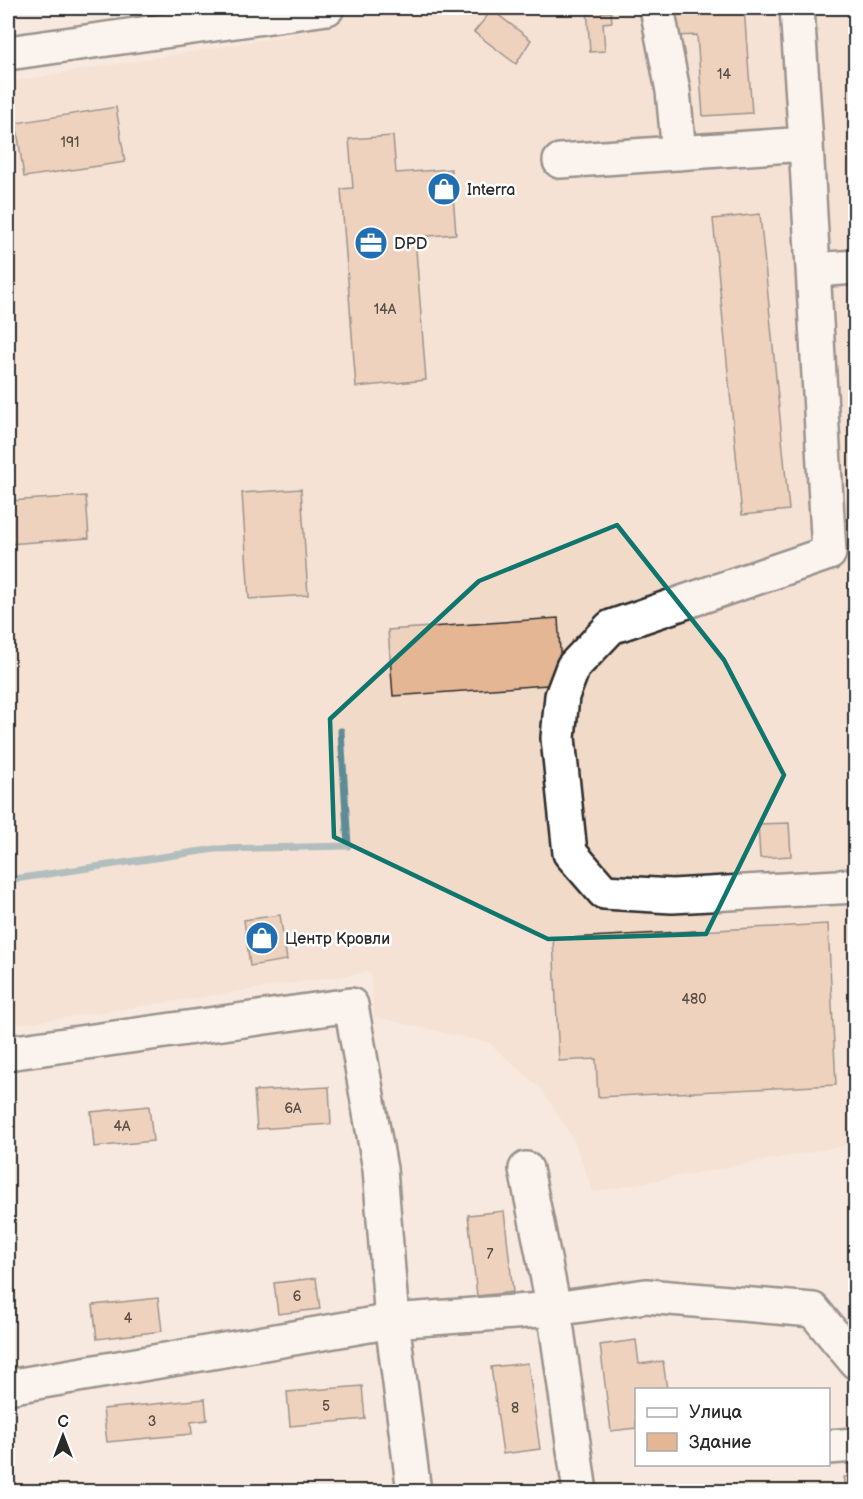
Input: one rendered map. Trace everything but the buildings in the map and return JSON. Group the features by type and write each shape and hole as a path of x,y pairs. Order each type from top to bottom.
{"street":[{"path":"8,53 327,8"},
{"path":"657,8 673,91 679,153"},
{"path":"797,8 830,553 611,627 573,667 562,696 558,738 570,853 604,892 672,896 855,885"},
{"path":"560,161 806,144"},
{"path":"814,270 855,267"},
{"path":"8,1053 351,1005 380,1169 392,1321 414,1491"},
{"path":"526,1169 554,1309 580,1491"},
{"path":"8,1388 392,1321 554,1309 646,1296 813,1310 855,1362"},
{"path":"830,1447 855,1445"}],"highlighted area":[{"path":"617,525 724,660 784,775 706,934 548,939 334,837 330,719 479,581"}],"shaded area":[{"path":"387,8 855,8 855,1144 593,1192 573,1138 541,1089 489,1043 374,1017 370,972 8,1026 8,82 291,35 289,17"}],"waterway":[{"path":"8,880 215,849 348,846 341,731"}],"place":[{"name":"Interra","path":"444,189"},
{"name":"DPD","path":"371,243"},
{"name":"Центр Кровли","path":"262,938"}]}
